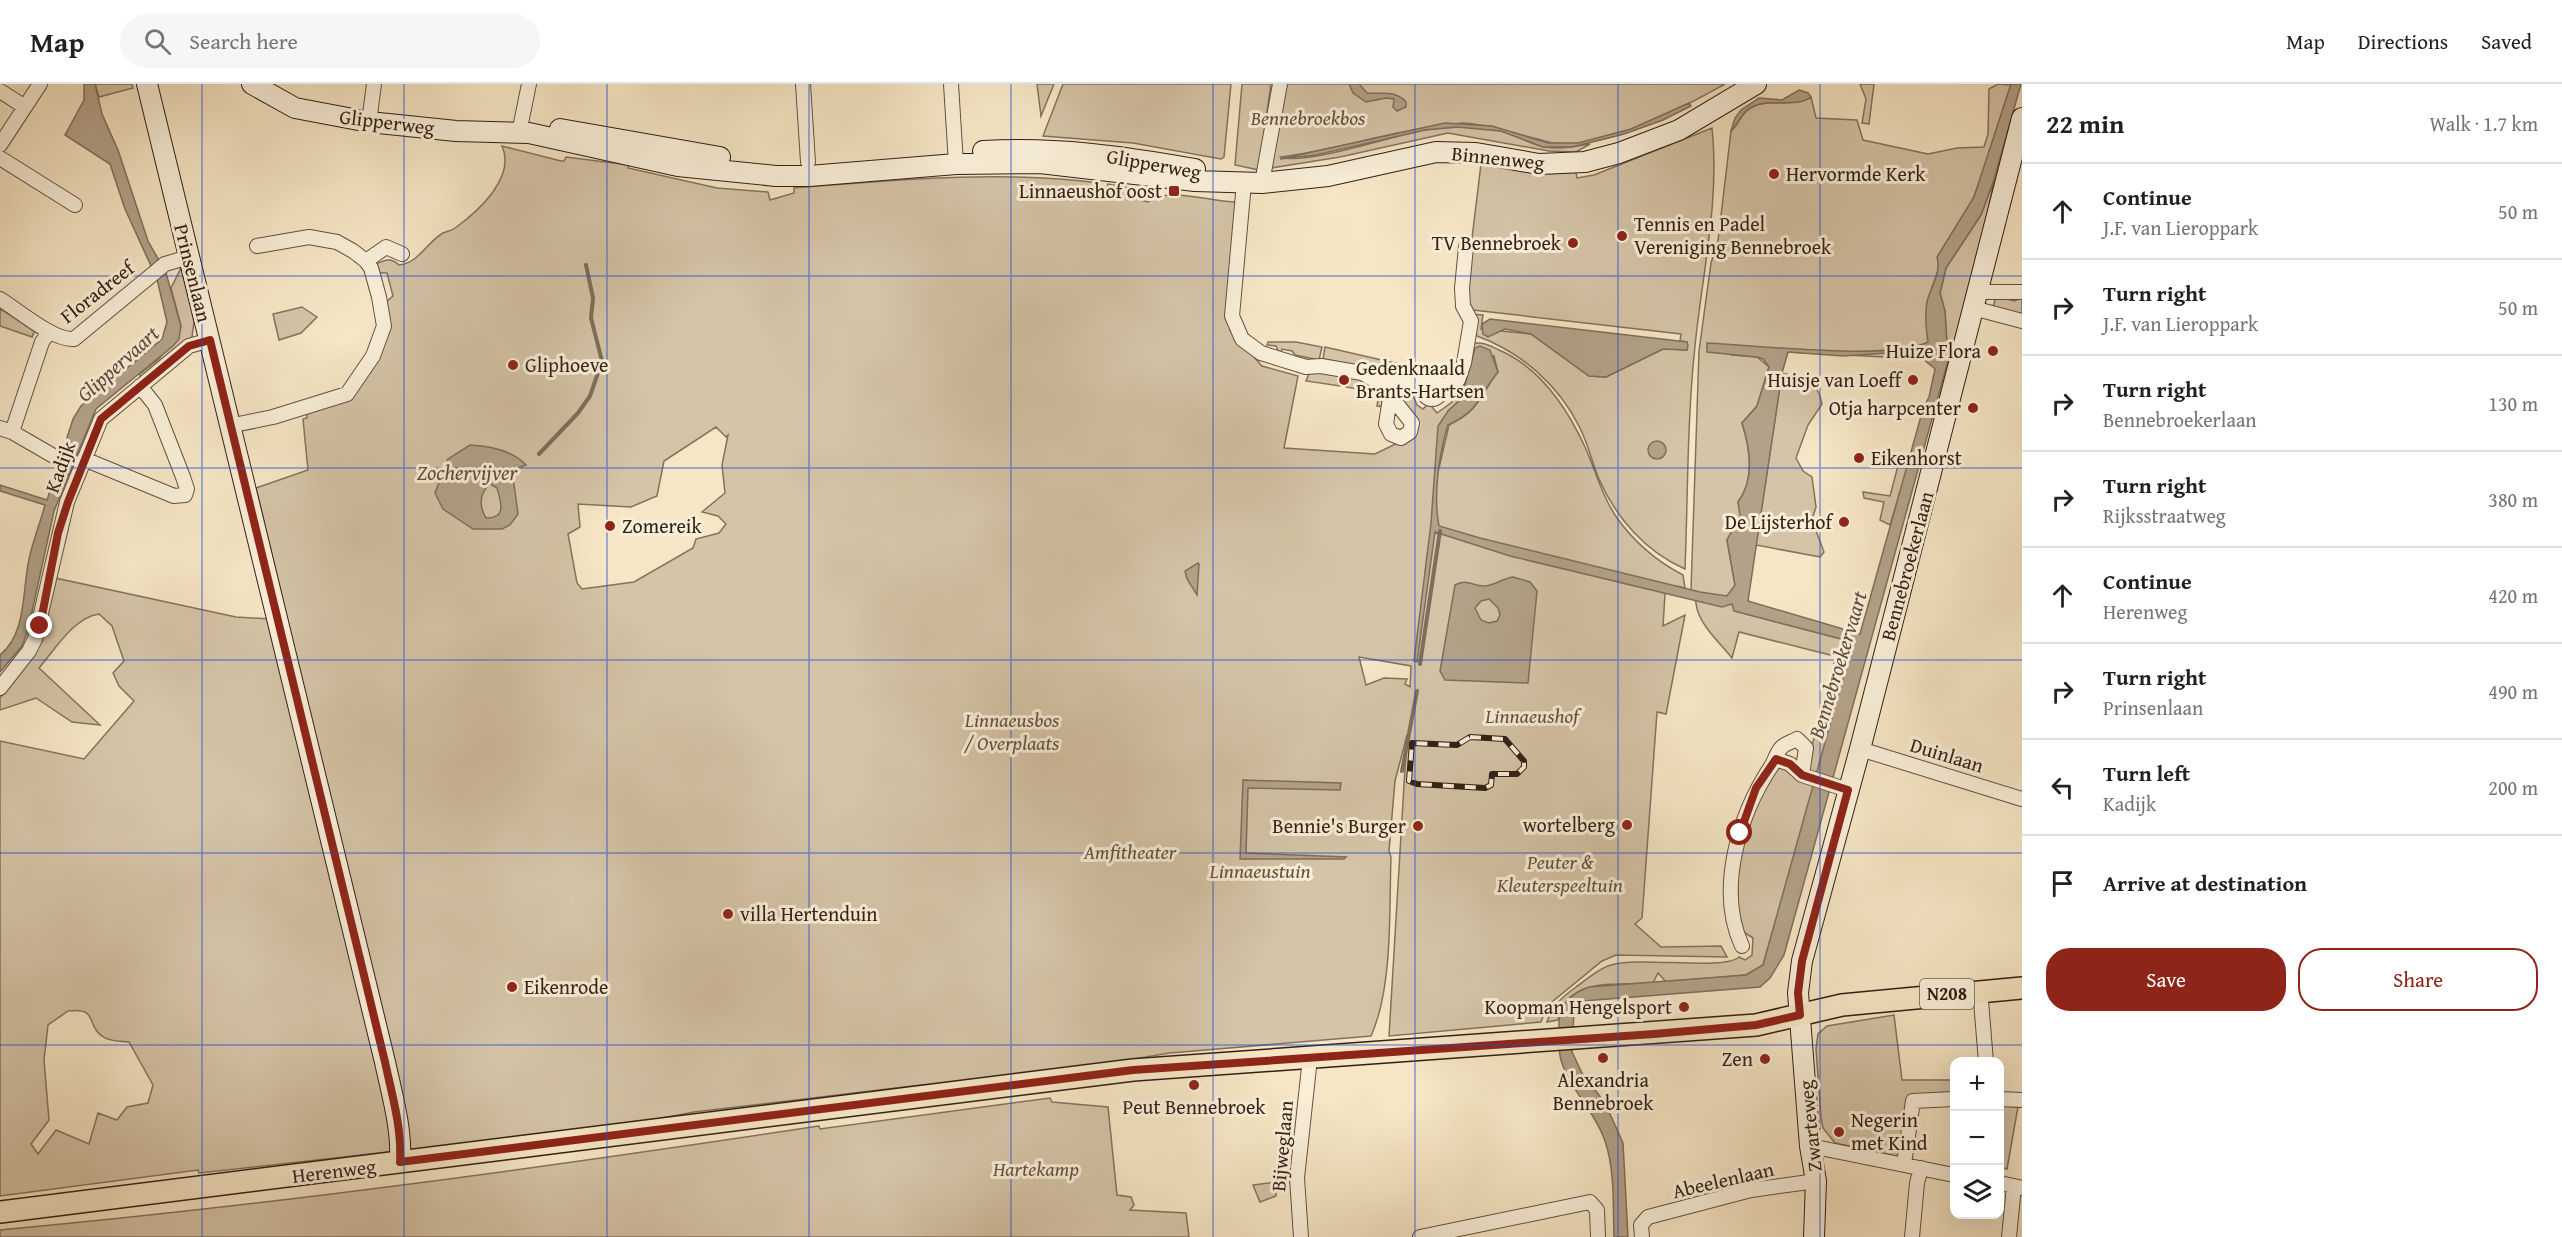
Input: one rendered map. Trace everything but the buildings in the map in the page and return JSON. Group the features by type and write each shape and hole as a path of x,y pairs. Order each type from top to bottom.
{"main road":[{"name":"N208","path":"1310,1058 1756,1025 1850,1004 2022,988"},
{"name":"Herenweg","path":"0,1212 1133,1070 1310,1058"}],"street":[{"path":"0,145 40,84"},
{"name":"Prinsenlaan","path":"147,84 380,1043 398,1121 401,1143 400,1162"},
{"path":"369,122 374,84"},
{"path":"524,133 529,84"},
{"path":"803,84 808,169"},
{"path":"951,84 956,158"},
{"path":"1280,84 1244,182 1232,316 1242,339 1249,346 1268,356 1306,367 1321,366 1362,373 1381,384 1390,398"},
{"name":"Binnenweg","path":"1244,182 1328,176 1436,152 1476,153 1539,164 1585,162 1619,153 1679,130 1756,84"},
{"name":"Glipperweg","path":"260,86 295,108 369,122 456,131 524,133 678,166 808,169 956,158 1040,163 1195,181 1244,182"},
{"path":"0,92 25,107"},
{"name":"Bennebroekerlaan","path":"1800,1015 1798,993 1802,961 1841,788 1860,749 2022,118"},
{"path":"0,158 75,206"},
{"path":"229,426 273,417 347,394 374,356 384,326 380,297 366,261 337,242 309,237 257,246"},
{"path":"366,261 386,247 402,254"},
{"path":"1381,384 1390,378 1425,384 1424,393 1430,398 1437,397 1440,387 1458,380 1471,321 1463,306 1462,288 1466,247"},
{"name":"Floradreef","path":"0,299 50,332 67,340 74,339 165,264 189,257"},
{"path":"1975,298 1987,292 2022,292"},
{"path":"1975,298 2022,321"},
{"path":"50,332 42,342 6,430 57,458"},
{"name":"Kadijk","path":"0,688 29,651 38,632 58,533 101,419 189,346 210,340"},
{"path":"84,459 174,496 185,495 187,489 183,477 154,405 140,386"},
{"path":"1742,946 1734,929 1732,877 1740,833 1756,788 1776,759 1780,748 1797,739 1806,748 1807,777"},
{"name":"Duinlaan","path":"1860,749 2022,799"},
{"path":"1776,759 1790,764 1807,777 1841,788"},
{"path":"1981,1001 1986,1057"},
{"name":"Zwarteweg","path":"1800,1015 1810,1146 1816,1181 1814,1237"},
{"name":"Bijweglaan","path":"1301,1237 1297,1178 1310,1058"},
{"path":"2004,1098 2022,1100"},
{"path":"1904,1164 1913,1101 1950,1099"},
{"path":"1810,1146 1950,1174"},
{"path":"1912,1237 1917,1183 1921,1168"},
{"name":"Abeelenlaan","path":"1641,1231 1648,1217 1750,1190 1816,1181"},
{"path":"2009,1237 2018,1187"},
{"path":"1420,1237 1590,1202 1597,1210 1598,1237"}],"green space":[{"path":"95,84 132,84 133,88 99,97"},
{"path":"1037,84 1054,84 1041,116"},
{"path":"1063,84 1231,84 1224,157 1221,159 1133,143 1043,136"},
{"path":"1242,84 1271,84 1259,170 1235,165"},
{"name":"Bennebroekbos","path":"1279,84 1725,84 1684,107 1634,129 1609,138 1583,143 1560,144 1489,127 1462,123 1416,129 1281,157 1293,159 1329,154 1410,133 1453,127 1501,131 1550,148 1590,144 1576,152 1549,151 1448,133 1340,157 1271,168"},
{"path":"1860,84 1874,84 1869,124 1862,123 1866,99"},
{"path":"1998,84 2011,85 1975,194 1932,286 1927,326 1931,349 1923,359 1788,352 1731,355 1757,357 1769,367 1757,406 1742,423 1749,453 1749,474 1738,502 1741,516 1727,540 1735,585 1734,611 1853,642 1848,667 1834,663 1838,657 1739,632 1732,658 1704,624 1691,590 1699,351 1711,263 1718,241 1731,131 1745,112 1758,104 1797,102 1811,97 1816,118 1857,120 1863,140 1928,154 1957,148 1984,147 1988,134 1989,89"},
{"path":"1712,128 1714,182 1692,374 1685,569 1645,543 1623,520 1599,479 1580,428 1550,384 1509,351 1477,336 1470,314 1483,315 1481,329 1531,334 1589,376 1606,377 1663,349 1687,350 1687,342 1680,341 1681,334 1473,310 1465,296 1481,164 1535,172 1576,172 1577,178 1594,175"},
{"name":"Linnaeusbos / Overplaats","path":"502,146 561,161 564,161 566,157 629,165 628,168 717,188 768,192 770,200 794,193 794,188 909,179 1023,177 1100,183 1099,189 1106,191 1108,184 1130,188 1140,200 1148,202 1156,197 1177,195 1236,202 1230,330 1262,366 1298,376 1284,448 1375,454 1412,436 1382,379 1409,386 1417,405 1423,409 1429,403 1437,413 1452,402 1454,393 1448,391 1473,344 1486,344 1513,357 1539,378 1570,418 1585,447 1607,501 1624,527 1647,551 1683,575 1685,588 1676,586 1665,594 1663,626 1685,615 1666,714 1657,712 1642,918 1635,924 1661,947 1721,946 1727,957 1616,955 1602,961 1547,1006 1541,1022 1389,1036 1407,735 1395,781 1389,851 1391,857 1390,901 1386,972 1383,995 1371,1036 1170,1053 1006,1080 921,1085 694,1112 614,1127 199,1173 198,1170 0,1196 0,741 84,759 134,701 119,686 113,673 124,661 112,626 99,614 90,616 73,628 39,668 100,725 72,722 36,698 0,710 0,698 32,656 44,629 55,578 236,617 271,619 320,757 256,488 308,470 303,419 307,418 306,410 352,396 386,302 393,296 387,273 380,273 376,264 385,260 391,260 399,265 412,261 437,237 464,221 493,192 504,170 505,158","holes":["1494,356 1498,372 1473,408 1449,425 1439,468 1448,411 1461,399 1466,381","716,427 726,437 728,435 722,465 725,493 702,512 718,516 726,524 719,533 696,539 693,548 634,582 582,589 577,583 568,534 580,527 578,504 631,507 657,496 664,461","1359,657 1411,666 1410,687 1405,684 1407,679 1384,678 1366,685","68,1011 84,1012 91,1018 97,1032 105,1038 129,1042 153,1085 148,1103 127,1107 117,1120 98,1113 89,1144 56,1130 38,1154 31,1144 49,1120 44,1060 48,1025"]},
{"path":"1994,180 1974,284 1952,368 1948,361 1945,311 1940,293 1946,268 1981,215"},
{"path":"181,268 194,321 192,337 140,380 140,374 159,359 181,326 171,288"},
{"path":"1996,296 2014,301 2022,298 2022,314 1993,308"},
{"path":"302,307 317,317 301,333 279,340 273,314"},
{"path":"0,309 35,330 32,337 0,326"},
{"path":"1268,342 1296,342 1322,347 1319,360 1295,355 1292,351 1282,349 1280,355 1276,346 1267,345"},
{"path":"1325,347 1417,368 1416,376 1323,359"},
{"path":"1310,371 1340,373 1340,386 1306,381"},
{"path":"1782,373 1809,381 1817,389 1822,404 1808,425 1796,458 1803,471 1812,477 1816,507 1812,520 1824,552 1820,557 1756,545"},
{"path":"1349,374 1366,377 1386,394 1385,407 1377,406 1378,399 1368,391 1346,387"},
{"path":"1899,462 1909,463 1890,525 1880,520 1884,502 1864,498 1863,492 1890,496"},
{"path":"1833,668 1846,672 1818,774 1810,771 1807,764"},
{"path":"1778,765 1793,771 1796,779 1815,786 1763,965 1746,975 1666,982 1658,973 1653,983 1611,984 1583,989 1563,1006 1558,1020 1547,1022 1558,1002 1566,994 1597,971 1611,965 1641,962 1716,963 1739,957 1745,960 1752,955 1753,938 1739,929 1737,873 1753,808"},
{"path":"1894,1015 1902,1080 1950,1080 1950,1097 1911,1099 1900,1157 1835,1143 1823,1128 1816,1049 1818,1034 1827,1026"},
{"name":"Hartekamp","path":"1050,1098 1052,1102 1108,1107 1117,1195 1131,1197 1134,1205 1130,1210 1186,1213 1189,1237 0,1237 0,1230 308,1197 819,1126 820,1129"},
{"path":"2004,1105 2018,1107 2007,1169 2004,1168"},
{"path":"1276,1182 1276,1196 1260,1202 1253,1185"}],"water":[{"path":"84,84 95,84 102,114 118,150 148,241 166,273 181,326 179,339 173,346 96,409 54,511 28,630 22,646 0,672 0,655 9,646 19,623 29,559 45,505 0,491 0,485 47,500 73,419 81,406 162,339 167,322 157,279 125,209 110,164 65,135 84,100"},
{"path":"1349,84 1359,84 1367,93 1388,93 1402,98 1406,102 1406,107 1397,111 1393,107 1394,99 1386,98 1366,102 1353,93"},
{"path":"2011,84 2021,84 1994,180 1981,215 1946,268 1940,293 1945,311 1948,361 1784,955 1770,978 1760,987 1583,1001 1574,1011 1572,1052 1582,1073 1605,1103 1623,1143 1628,1237 1614,1237 1612,1176 1608,1152 1601,1130 1565,1071 1560,1056 1560,1014 1570,998 1589,987 1746,975 1763,965 1853,642 1734,611 1732,604 1722,607 1510,556 1435,532 1417,662 1414,661 1431,523 1438,426 1448,411 1461,399 1475,348 1480,346 1490,350 1498,372 1473,408 1448,425 1438,475 1439,526 1700,592 1727,596 1735,585 1727,540 1740,516 1738,502 1749,474 1749,453 1742,423 1757,406 1769,367 1763,359 1757,357 1707,352 1707,343 1854,351 1910,348 1928,342 1926,309 1937,273 1937,257 1974,197","holes":["1931,350 1923,359 1935,369 1929,397 1923,409 1860,634 1748,601 1782,373 1788,352 1843,356"]},
{"path":"1799,90 1808,93 1811,97 1797,102 1759,104 1745,112 1731,131 1735,118 1741,110 1759,98 1782,100"},
{"path":"1689,103 1691,106 1663,120 1624,134 1572,147 1543,147 1501,131 1457,127 1425,130 1316,155 1280,159 1445,123 1492,126 1548,143 1578,143 1631,129"},
{"path":"1490,319 1687,342 1688,345 1687,350 1663,349 1606,377 1589,376 1531,334 1505,329 1488,337 1483,334 1482,324"},
{"path":"1657,441 1663,444 1666,450 1663,456 1657,459 1651,456 1648,450 1651,444"},
{"name":"Zochervijver","path":"470,445 507,452 526,465 515,469 513,477 518,514 510,525 502,529 473,529 443,509 435,493 448,459","holes":["490,484 497,488 501,504 500,513 493,518 486,518 481,505 482,496"]},
{"path":"1199,564 1197,595 1185,571"},
{"path":"1509,578 1530,582 1537,591 1528,683 1445,680 1440,671 1455,585 1466,582 1488,586","holes":["1489,599 1498,608 1500,615 1497,621 1489,623 1481,620 1475,608 1481,601"]},
{"path":"1243,780 1341,783 1340,790 1248,788 1246,853 1346,857 1344,859 1240,859"}],"waterway":[{"path":"539,454 578,413 590,396 602,361 591,318 593,298 586,265"},
{"path":"1420,664 1440,531"},
{"path":"1402,771 1417,691"}],"railway":[{"path":"1470,737 1505,739 1524,761 1524,767 1517,774 1492,774 1491,785 1485,788 1417,784 1409,781 1412,743 1457,745 1470,737"}],"place":[{"name":"Hervormde Kerk","path":"1774,174"},
{"name":"Linnaeushof oost","path":"1174,191"},
{"name":"Tennis en Padel Vereniging Bennebroek","path":"1622,236"},
{"name":"TV Bennebroek","path":"1573,243"},
{"name":"Huize Flora","path":"1993,351"},
{"name":"Gliphoeve","path":"513,365"},
{"name":"Gedenknaald Brants-Hartsen","path":"1344,380"},
{"name":"Huisje van Loeff","path":"1913,380"},
{"name":"Otja harpcenter","path":"1973,408"},
{"name":"Eikenhorst","path":"1859,458"},
{"name":"De Lijsterhof","path":"1844,522"},
{"name":"Zomereik","path":"610,526"},
{"name":"wortelberg","path":"1627,825"},
{"name":"Bennie's Burger","path":"1418,826"},
{"name":"villa Hertenduin","path":"728,914"},
{"name":"Eikenrode","path":"512,987"},
{"name":"Koopman Hengelsport","path":"1684,1007"},
{"name":"Alexandria Bennebroek","path":"1603,1058"},
{"name":"Zen","path":"1765,1059"},
{"name":"Peut Bennebroek","path":"1194,1085"},
{"name":"Negerin met Kind","path":"1839,1132"}],"route":[{"path":"40,626 58,533 94,431 101,419 189,346 210,340 385,1062 398,1121 401,1143 400,1162 1133,1070 1500,1046 1606,1035 1654,1034 1756,1025 1800,1015 1798,984 1802,961 1848,790 1802,775 1790,764 1776,759 1756,788 1740,833"}],"water label":[{"name":"Glippervaart","path":"118,364"},
{"name":"Bennebroekervaart","path":"1838,665"}],"park label":[{"name":"Linnaeushof","path":"1532,716"},
{"name":"Amfitheater","path":"1130,852"},
{"name":"Linnaeustuin","path":"1260,871"},
{"name":"Peuter & Kleuterspeeltuin","path":"1560,874"}]}
